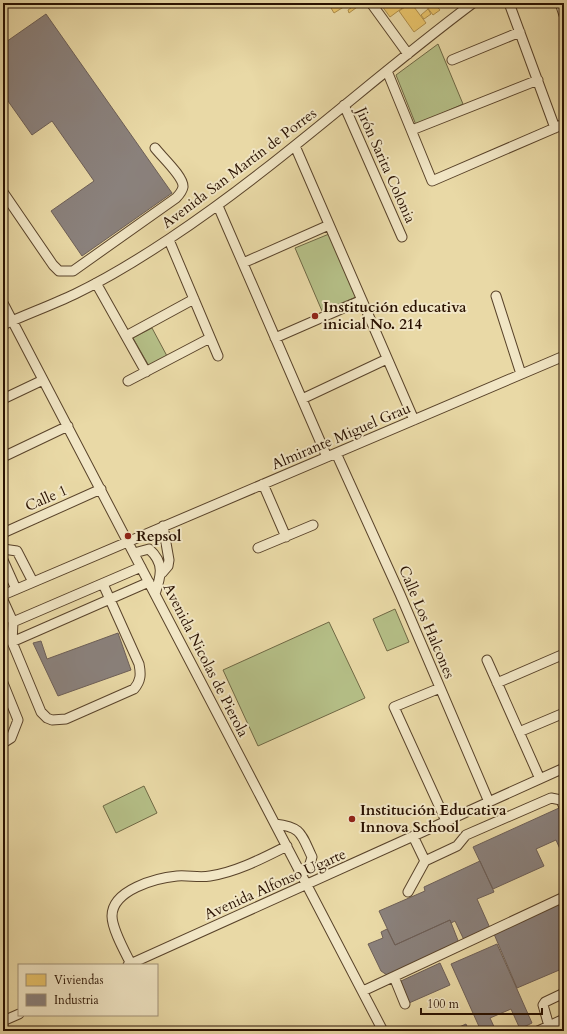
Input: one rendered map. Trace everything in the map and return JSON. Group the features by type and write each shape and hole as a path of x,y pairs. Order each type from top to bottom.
{"street":[{"path":"371,3 408,54"},
{"path":"387,71 432,181 560,126 538,80 509,3"},
{"path":"560,3 564,15"},
{"name":"Avenida San Martín de Porres","path":"3,325 75,294 169,240 218,206 295,146 468,5"},
{"path":"452,60 520,32"},
{"path":"412,130 538,80"},
{"name":"Jirón Sarita Colonia","path":"344,105 402,237"},
{"path":"295,146 414,420"},
{"path":"3,192 53,265 59,271 73,271 176,198 182,192 183,185 180,178 155,148"},
{"path":"218,206 327,458"},
{"path":"242,262 329,225"},
{"path":"169,240 218,356"},
{"path":"96,283 146,372"},
{"path":"496,296 521,374"},
{"path":"126,336 194,299"},
{"path":"275,338 362,300"},
{"name":"Avenida Nicolas de Pierola","path":"3,303 383,1031"},
{"path":"128,381 210,338"},
{"name":"Almirante Miguel Grau","path":"3,595 142,534 327,458 564,356"},
{"path":"302,399 387,360"},
{"path":"3,399 44,380"},
{"path":"3,458 68,426"},
{"name":"Calle Los Halcones","path":"336,453 489,802"},
{"path":"263,484 286,537"},
{"name":"Calle 1","path":"3,533 101,489"},
{"path":"258,548 313,525"},
{"path":"155,594 162,573 168,566 170,560 163,526"},
{"path":"142,534 149,549 156,556 162,573"},
{"path":"3,549 17,551 26,572 33,582"},
{"path":"134,553 149,549"},
{"path":"3,560 16,589"},
{"path":"13,622 141,567"},
{"path":"11,579 26,572"},
{"path":"12,642 149,582"},
{"path":"3,600 13,622 12,642 41,712 47,718 52,720 66,719 134,689 139,683 139,664 103,584"},
{"path":"497,683 564,655"},
{"path":"487,660 540,779"},
{"path":"3,683 18,720 11,738 3,743"},
{"path":"440,688 394,708 446,821"},
{"path":"519,732 564,713"},
{"name":"Avenida Alfonso Ugarte","path":"130,964 564,768"},
{"path":"408,892 425,861 458,846 466,835 551,798 561,800 564,807"},
{"path":"275,824 295,828 299,831 312,857 309,867 301,875"},
{"path":"413,836 425,861"},
{"path":"130,964 113,922 112,914 115,903 124,894 158,878 208,876 225,873 287,846"},
{"path":"362,992 564,897"},
{"path":"394,977 405,1004"},
{"path":"538,1031 557,1025 543,1005 545,1002 564,993"},
{"path":"3,1021 18,1014"}],"green space":[{"path":"438,44 463,104 416,125 396,75"},
{"path":"329,234 356,297 322,311 295,248"},
{"path":"152,328 167,356 149,366 133,338"},
{"path":"395,609 409,642 387,651 373,619"},
{"path":"329,622 365,698 258,746 223,670"},
{"path":"144,786 157,813 116,833 103,806"}],"building: Viviendas":[{"path":"338,3 350,3 334,13 331,8"},
{"path":"359,3 360,5 349,13 348,10 351,8 349,4"},
{"path":"386,3 409,3 390,17 382,6"},
{"path":"411,3 426,23 414,32 399,11"},
{"path":"424,3 434,3 440,10 433,15"},
{"path":"428,9 431,14 424,19 421,15"}],"building: Industria":[{"path":"46,14 172,193 82,256 51,211 94,181 52,121 32,135 3,94 3,44"},
{"path":"118,633 131,670 58,696 33,643 41,641 47,659"},
{"path":"559,808 564,818 564,858 556,840 536,849 544,866 493,889 473,847"},
{"path":"480,861 494,892 477,899 490,928 464,940 455,921 451,923 450,920 395,945 379,911 425,891 424,887"},
{"path":"559,902 564,913 564,968 517,988 494,934 526,920 524,917"},
{"path":"450,920 459,943 387,975 381,971 368,944 383,938 381,932 387,929 395,945"},
{"path":"497,944 532,1023 520,1029 511,1009 490,1018 496,1031 481,1031 451,964"},
{"path":"440,963 450,985 409,1003 401,981"},
{"path":"466,1024 469,1031 450,1031"}],"place":[{"name":"Institución educativa inicial No. 214","path":"315,316"},
{"name":"Repsol","path":"128,536"},
{"name":"Institución Educativa Innova School","path":"352,819"}]}
